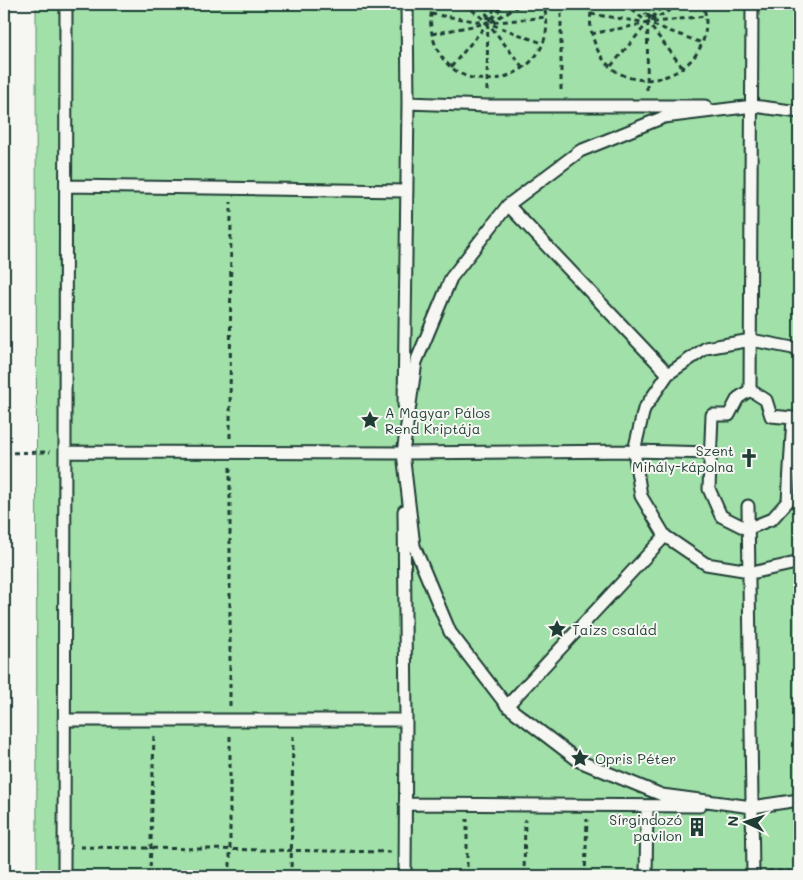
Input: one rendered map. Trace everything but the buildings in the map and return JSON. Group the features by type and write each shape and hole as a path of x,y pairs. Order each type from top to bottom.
{"lane":[{"path":"64,876 66,4"},
{"path":"405,876 406,720 403,453 408,103 407,4"},
{"path":"750,390 753,106 752,4"},
{"path":"408,103 487,106 799,106"},
{"path":"799,112 753,106 664,117 580,151 508,205 452,278 448,286 416,362 403,453 414,546 450,632 507,706 579,761 662,795 752,807 799,800"},
{"path":"66,186 406,191"},
{"path":"508,205 668,374"},
{"path":"799,352 793,348 751,340 706,348 668,374 644,409 634,451 641,496 665,536 706,564 756,572 799,561"},
{"path":"750,390 766,400 771,416 793,418 795,456 788,502 772,519 747,528 721,516 709,489 712,415 729,415 738,398 750,390"},
{"path":"66,452 403,453 634,451 710,453"},
{"path":"748,506 753,876"},
{"path":"507,706 665,536"},
{"path":"64,720 406,720"},
{"path":"405,804 752,807 799,805"},
{"path":"646,876 647,806"}],"path":[{"path":"434,4 431,14 432,34 442,58 462,74 474,79 488,80 512,75 533,60 545,36 546,16 543,4"},
{"path":"465,4 488,24 524,68"},
{"path":"484,4 488,24"},
{"path":"487,106 488,4"},
{"path":"488,24 496,4"},
{"path":"451,67 504,4"},
{"path":"488,24 521,4"},
{"path":"561,4 561,106"},
{"path":"593,4 591,34 595,46 602,57 611,67 622,74 634,79 647,80 666,77 683,68 693,59 702,43 705,30 706,16 703,4"},
{"path":"626,4 648,23 683,68"},
{"path":"644,4 648,23"},
{"path":"647,106 648,4"},
{"path":"648,23 656,4"},
{"path":"611,67 664,4"},
{"path":"648,23 681,4"},
{"path":"431,14 488,24 542,43"},
{"path":"591,14 648,23 702,43"},
{"path":"432,34 546,16"},
{"path":"591,34 648,23 706,16"},
{"path":"230,876 231,188"},
{"path":"4,453 37,452"},
{"path":"150,876 155,720"},
{"path":"291,876 293,720"},
{"path":"467,804 467,876"},
{"path":"524,876 525,805"},
{"path":"585,876 588,805"},
{"path":"64,847 405,852"},
{"path":"787,871 797,872"}],"green space":[{"path":"36,4 799,4 799,876 37,876"}],"place":[{"name":"A Magyar Pálos Rend Kriptája","path":"370,420"},
{"name":"Szent Mihály-kápolna","path":"749,458"},
{"name":"Taizs család","path":"557,629"},
{"name":"Opris Péter","path":"580,758"},
{"name":"Sírgindozó pavilon","path":"697,827"}]}
